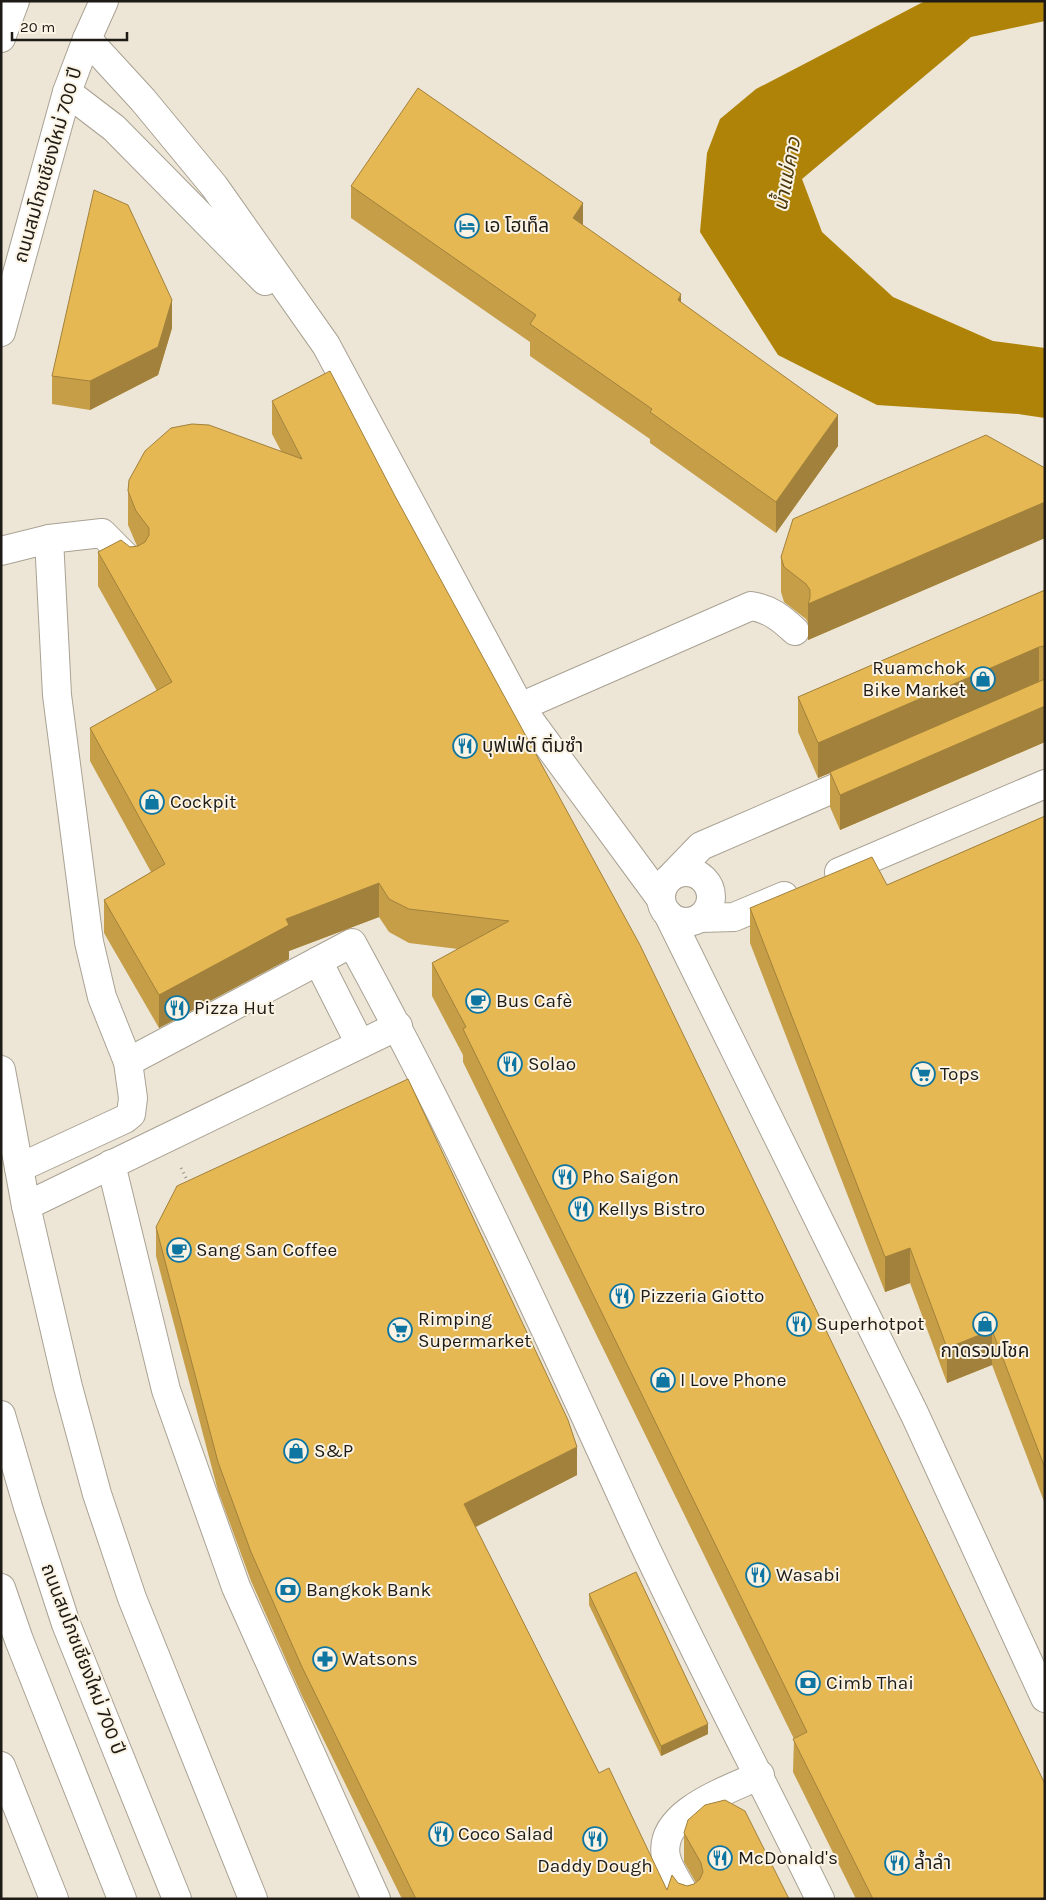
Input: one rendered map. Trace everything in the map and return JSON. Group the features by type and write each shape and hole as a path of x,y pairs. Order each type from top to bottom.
{"main road":[{"path":"1,38 15,1"},
{"name":"ถนนสมโภชเชียงใหม่ 700 ปี","path":"1,332 67,92 104,1"},
{"path":"87,39 143,100 214,186 326,345 520,707 664,906 915,1415 1045,1698"},
{"path":"67,92 114,128 326,345"},
{"path":"1,551 49,540 102,533 134,564"},
{"path":"19,1168 125,1119 131,1114 133,1098 128,1062 102,997 89,942 57,695 49,540"},
{"path":"520,707 751,606 769,611 781,618 794,631"},
{"path":"673,874 690,872 702,877 708,883 711,901 706,912 692,922 682,922 664,906 662,888 673,874 700,846 891,764"},
{"path":"700,918 734,917 1045,784"},
{"path":"128,1062 352,943 398,1026 595,1435 636,1526 820,1899"},
{"path":"318,961 360,1044"},
{"path":"26,1206 398,1026"},
{"path":"1,1070 26,1206 68,1386 97,1494 132,1598 253,1899"},
{"path":"131,1114 156,1143"},
{"path":"111,1164 166,1390 236,1588 376,1899"},
{"name":"ถนนสมโภชเชียงใหม่ 700 ปี","path":"1,1414 28,1507 66,1624 177,1899"},
{"path":"1,1588 19,1640 122,1899"},
{"path":"1,1766 54,1899"},
{"path":"687,1899 666,1857 668,1832 687,1811 760,1775"}],"path":[{"path":"156,1143 191,1188"}],"water":[{"name":"น้ำแม่คาว","path":"925,1 1045,1 1045,21 971,37 802,179 822,232 893,297 993,341 1045,348 1045,418 1018,414 877,405 778,355 700,232 707,153 720,119 756,89"}],"building":[{"path":"418,88 583,203 573,218 681,294 678,300 838,415 776,502 650,412 652,409 530,324 536,315 351,186"},
{"path":"94,190 128,205 172,300 158,347 90,381 52,376"},
{"path":"330,371 395,496 640,945 1045,1784 1045,1899 873,1899 793,1739 807,1732 463,1029 466,1027 432,963 509,921 409,909 389,899 379,883 286,919 289,925 159,995 104,900 165,864 90,728 172,682 98,552 121,540 130,547 138,546 145,542 149,535 149,528 136,511 128,491 129,480 145,451 171,428 192,424 209,425 302,459 272,401"},
{"path":"986,435 1045,468 1045,502 808,604 810,590 806,584 784,567 781,557 793,519"},
{"path":"1045,590 1045,646 818,743 798,697"},
{"path":"1045,679 1045,706 840,795 830,772"},
{"name":"Tops","path":"1045,816 1045,1468 992,1330 947,1348 910,1248 885,1257 750,908 872,857 887,885"},
{"path":"408,1079 568,1420 577,1447 464,1504 599,1773 609,1768 667,1890 672,1875 678,1883 687,1886 694,1884 700,1879 703,1872 701,1863 684,1833 688,1820 705,1805 725,1800 745,1811 789,1899 416,1899 302,1667 251,1552 218,1462 156,1227 177,1186"},
{"path":"636,1572 708,1724 661,1746 589,1594"}],"place":[{"name":"เอ โฮเท็ล","path":"467,226"},
{"name":"Ruamchok Bike Market","path":"983,679"},
{"name":"บุฟเฟ่ต์ ติ่มซำ","path":"465,746"},
{"name":"Cockpit","path":"152,802"},
{"name":"Bus Cafè","path":"478,1001"},
{"name":"Pizza Hut","path":"177,1008"},
{"name":"Solao","path":"510,1064"},
{"name":"Tops","path":"923,1074"},
{"name":"Pho Saigon","path":"565,1177"},
{"name":"Kellys Bistro","path":"581,1209"},
{"name":"Sang San Coffee","path":"179,1250"},
{"name":"Pizzeria Giotto","path":"622,1296"},
{"name":"Superhotpot","path":"799,1324"},
{"name":"กาดรวมโชค","path":"985,1324"},
{"name":"Rimping Supermarket","path":"400,1330"},
{"name":"I Love Phone","path":"663,1380"},
{"name":"S&P","path":"296,1451"},
{"name":"Wasabi","path":"758,1575"},
{"name":"Bangkok Bank","path":"288,1590"},
{"name":"Watsons","path":"325,1659"},
{"name":"Cimb Thai","path":"808,1683"},
{"name":"Coco Salad","path":"441,1834"},
{"name":"Daddy Dough","path":"595,1839"},
{"name":"McDonald's","path":"720,1858"},
{"name":"ล้ำลำ","path":"897,1863"}]}
